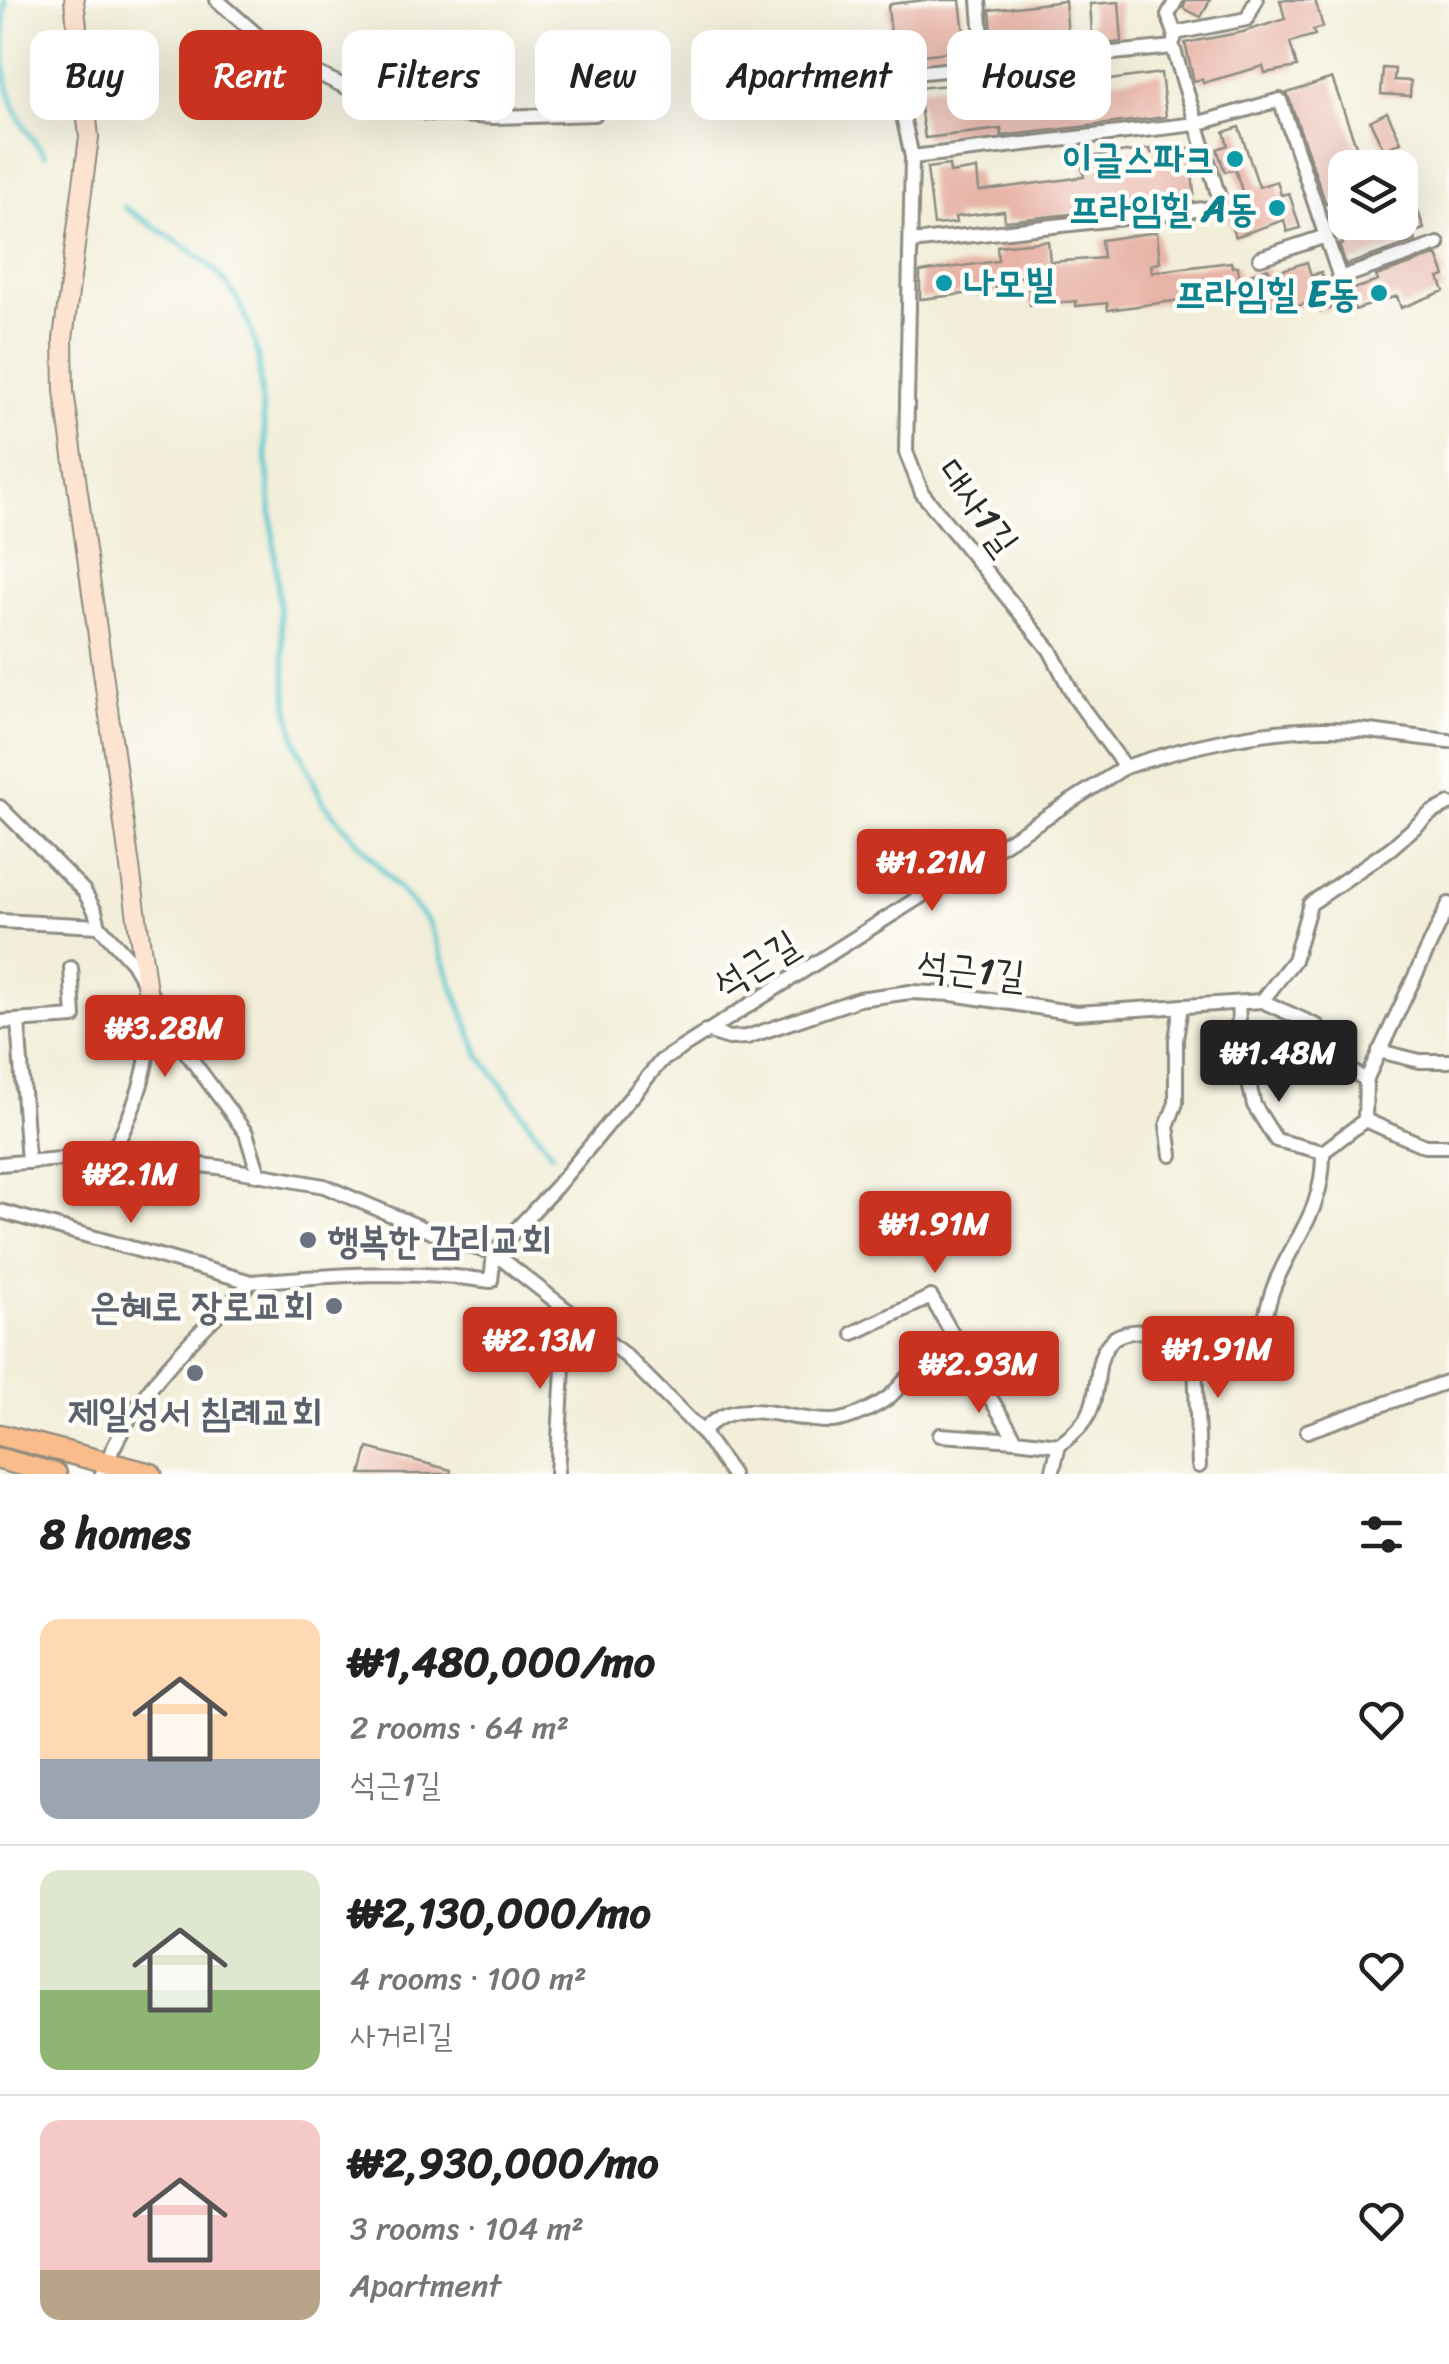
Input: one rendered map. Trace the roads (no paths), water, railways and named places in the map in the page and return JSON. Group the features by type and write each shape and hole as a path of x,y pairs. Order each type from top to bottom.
{"main road":[{"path":"0,1435 104,1468 151,1474"},
{"path":"0,1458 56,1474"}],"street":[{"path":"74,0 90,137 63,339 64,392 151,1029 142,1090 111,1155"},
{"path":"218,0 281,56 354,92 426,113 535,116"},
{"path":"979,0 981,30"},
{"path":"911,242 1222,207 1168,14 1176,0"},
{"name":"대사1길","path":"1111,49 1174,40 1247,19 1256,0"},
{"name":"대사1길","path":"947,70 894,76 912,156 906,452 922,493 1050,650 1075,698 1125,767"},
{"path":"912,156 1196,124 1280,100 1340,278 1438,244"},
{"path":"1260,258 1326,236"},
{"name":"석근길","path":"251,1282 367,1272 438,1274 491,1281 494,1253 556,1187 661,1061 1125,767 1181,749 1243,736 1326,728 1449,741"},
{"path":"1262,1001 1294,960 1310,904 1391,848 1431,813 1449,804"},
{"path":"0,806 84,891 99,926 132,962 210,1090 246,1133 259,1175"},
{"path":"1365,1120 1366,1080 1449,904"},
{"path":"0,922 99,926"},
{"path":"0,1022 74,1017 70,968"},
{"name":"석근1길","path":"706,1031 729,1038 747,1037 858,999 910,992 952,994 1076,1012 1262,1001 1317,1026 1337,1062 1366,1080"},
{"path":"1238,1002 1239,1020 1230,1047 1248,1079 1254,1105 1276,1140 1324,1152"},
{"path":"1170,1155 1168,1126 1176,1102 1176,1040 1181,1006"},
{"path":"18,1021 28,1162"},
{"path":"1379,1051 1420,1061 1449,1060"},
{"path":"1324,1152 1365,1120"},
{"path":"1365,1120 1425,1146 1449,1146"},
{"path":"1052,1474 1059,1445 1092,1413 1104,1352 1114,1338 1147,1330 1259,1347 1272,1290 1301,1238 1324,1180 1324,1152"},
{"path":"0,1164 111,1155 201,1164 324,1186 455,1242 494,1253 626,1356 702,1432 732,1474"},
{"path":"0,1211 251,1282 156,1378 116,1437 104,1468"},
{"path":"853,1333 931,1297 1016,1440"},
{"path":"557,1474 563,1368 578,1319"},
{"path":"1194,1337 1200,1466"},
{"path":"702,1432 729,1412 755,1410 835,1421 888,1398 912,1374 972,1368"},
{"path":"1307,1430 1449,1381"},
{"path":"940,1435 1059,1445"}],"waterway":[{"path":"5,0 7,83 19,118 45,155"},
{"path":"124,207 210,267 239,303 258,358 288,706 297,745 323,802 429,923 479,1054 552,1154"}],"place":[{"name":"이글스파크","path":"1235,159"},
{"name":"프라임힐 A동","path":"1277,208"},
{"name":"나모빌","path":"944,283"},
{"name":"프라임힐 E동","path":"1379,293"},
{"name":"행복한 감리교회","path":"308,1240"},
{"name":"은혜로 장로교회","path":"334,1306"},
{"name":"제일성서 침례교회","path":"195,1373"}]}
